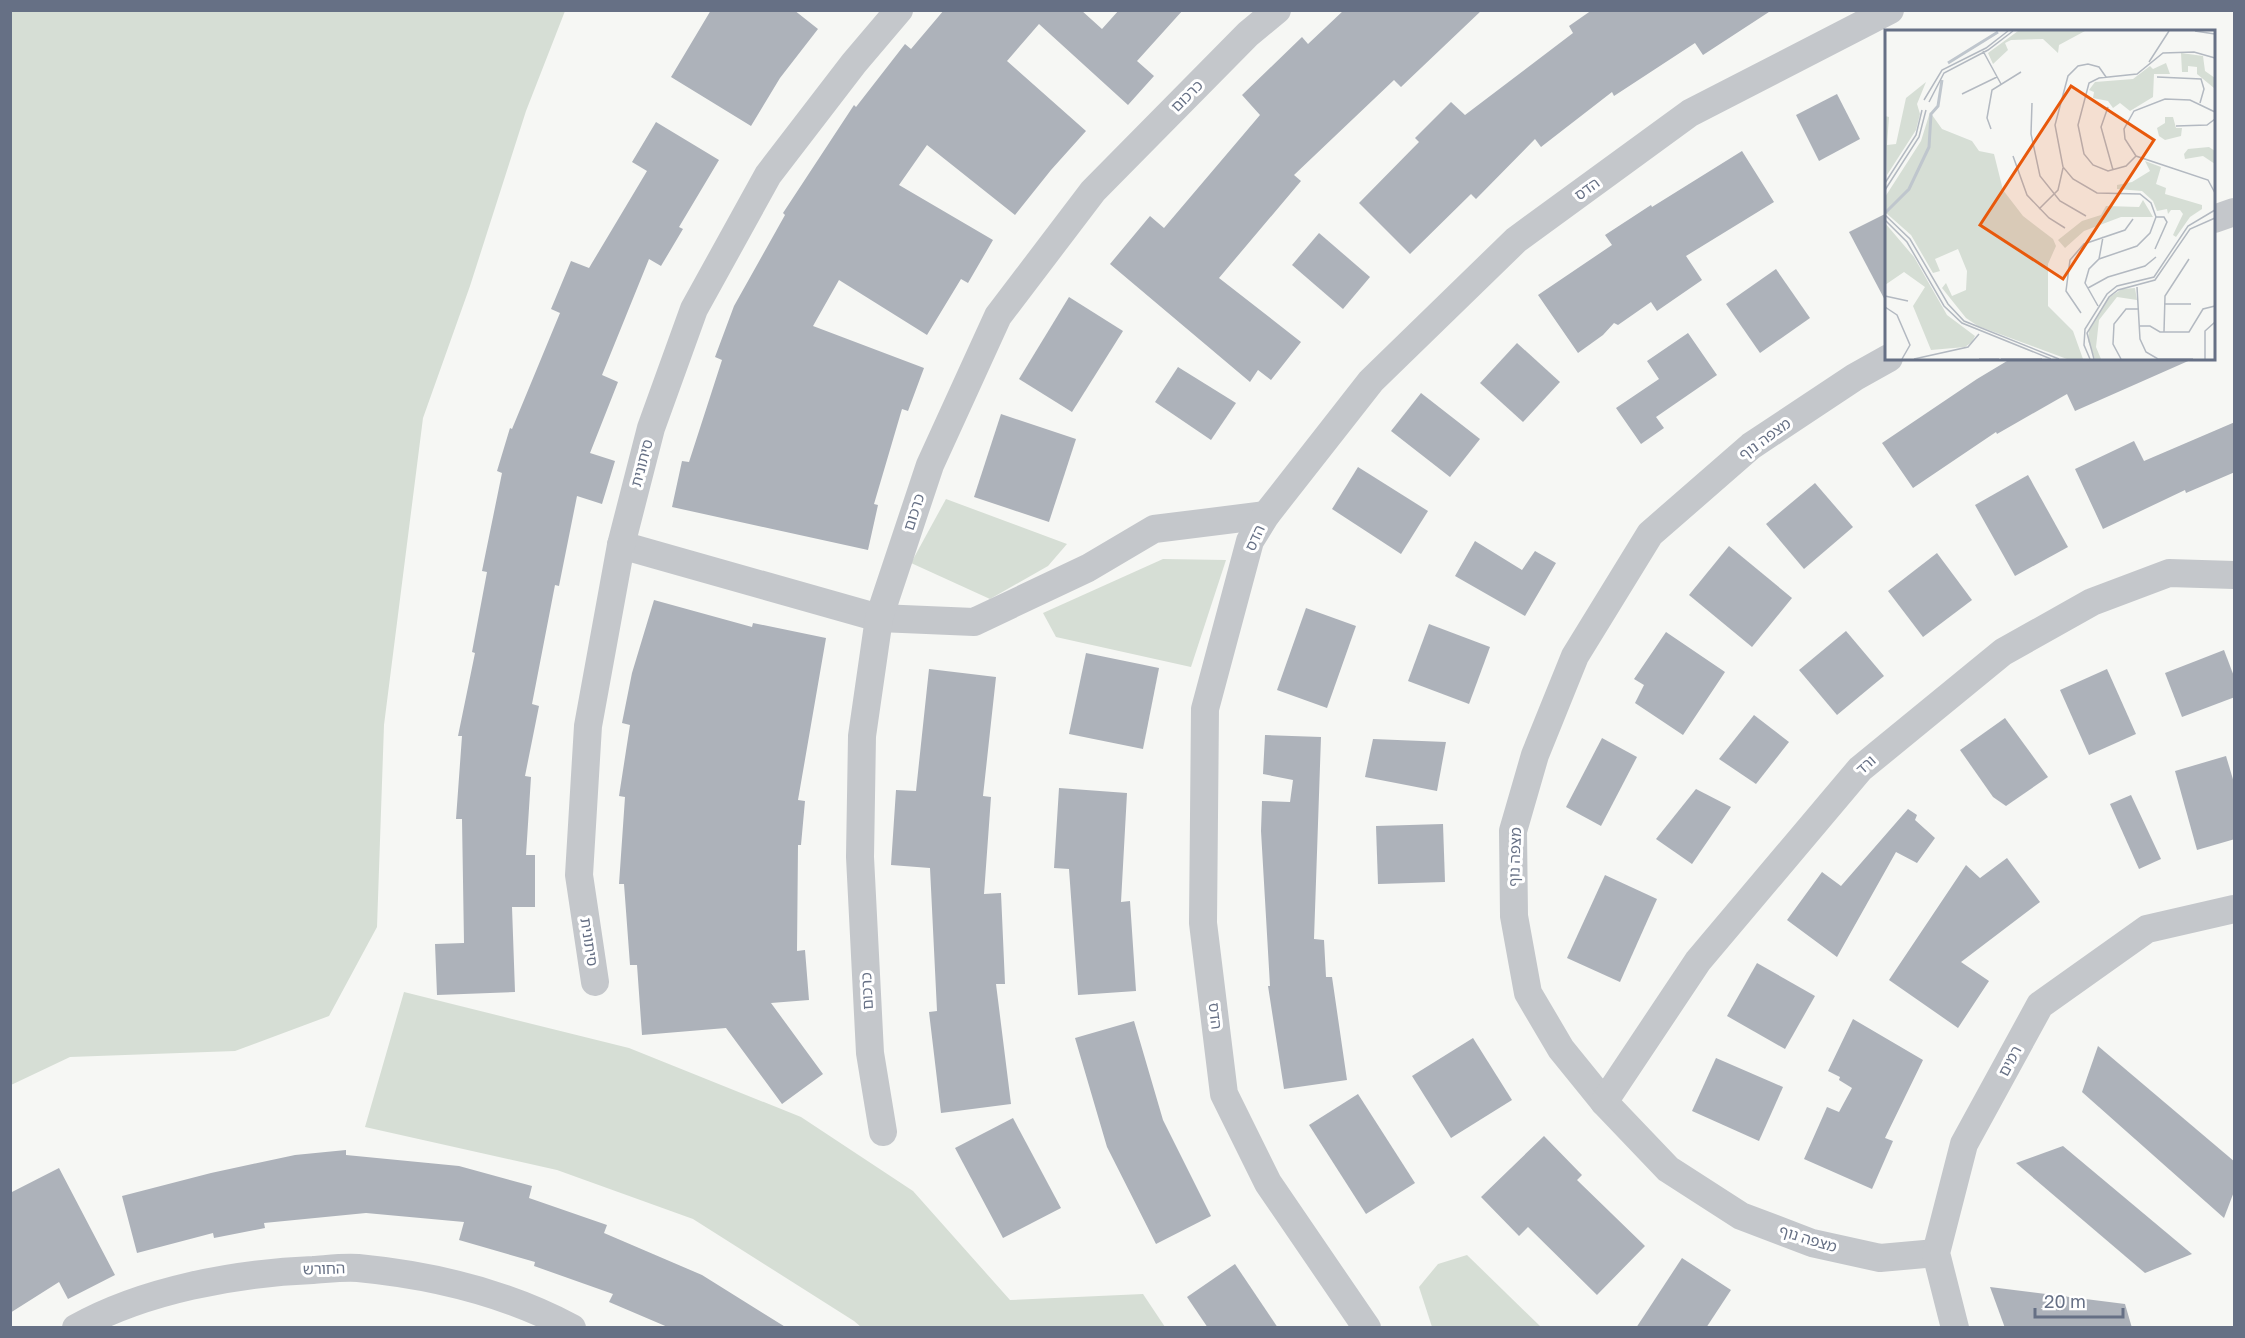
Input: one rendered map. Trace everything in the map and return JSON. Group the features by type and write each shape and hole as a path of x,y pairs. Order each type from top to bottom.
{"street":[{"name":"סיתונית","path":"595,982 579,875 588,726 621,545 651,428 694,309 768,175 854,63 899,10"},
{"name":"כרכום","path":"883,1132 870,1053 860,857 862,736 879,618 930,465 998,316 1093,191 1248,34 1277,10"},
{"name":"הדס","path":"1367,1328 1268,1183 1224,1094 1203,923 1206,709 1250,541 1266,516 1371,381 1516,240 1690,113 1890,10"},
{"path":"2215,219 2235,212"},
{"name":"מצפה נוף","path":"1885,360 1855,377 1751,446 1650,534 1575,656 1535,755 1513,831 1514,915 1528,993 1561,1049 1604,1102 1668,1169 1741,1216 1812,1243 1880,1258 1936,1253"},
{"path":"621,545 879,618 974,622 1088,568 1154,529 1266,516"},
{"name":"ורד","path":"1604,1102 1698,961 1860,769 2002,652 2092,602 2169,573 2235,575"},
{"name":"רמים","path":"1955,1328 1936,1253 1964,1143 2040,1005 2147,929 2235,909"},
{"name":"החורש","path":"76,1328 92,1318 177,1288 270,1271 356,1268 422,1277 470,1288 548,1315 572,1328"}],"shaded area":[{"path":"10,11 565,11 526,111 470,286 423,418 384,725 377,927 329,1016 235,1051 70,1057 11,1085"},
{"path":"946,499 1067,544 1048,566 990,599 911,563"},
{"path":"1163,559 1226,560 1191,667 1056,637 1043,613"},
{"path":"404,992 629,1048 801,1117 913,1191 1010,1300 1143,1294 1165,1327 861,1327 693,1219 557,1170 365,1127"},
{"path":"1467,1255 1541,1327 1432,1327 1419,1287 1438,1264"}],"building":[{"path":"711,10 794,10 818,29 780,78 751,126 671,77"},
{"path":"944,10 1081,10 1102,29 1119,10 1183,10 1137,61 1154,76 1128,105 1039,24 1007,61 1086,131 1015,215 927,145 899,185 993,240 968,283 961,279 927,335 839,280 813,326 924,368 908,411 902,409 874,504 878,505 868,550 672,507 682,461 689,462 722,360 715,357 734,306 785,215 783,213 854,105 856,107 905,44 911,49"},
{"path":"1344,10 1482,10 1401,87 1394,80 1294,175 1301,181 1219,278 1301,342 1271,380 1258,370 1250,382 1110,264 1150,216 1164,228 1260,115 1242,95 1302,37 1308,44"},
{"path":"1592,10 1772,10 1703,55 1695,43 1614,96 1612,92 1541,147 1535,139 1476,199 1471,194 1410,254 1359,203 1419,142 1415,138 1451,102 1465,115 1573,33 1569,26"},
{"path":"1837,94 1860,139 1819,161 1796,115"},
{"path":"656,122 719,160 679,227 683,229 661,266 649,259 602,375 618,382 590,453 615,461 602,504 577,496 559,586 555,585 532,704 539,706 525,776 531,777 526,855 535,855 535,907 512,907 515,992 437,995 435,944 464,943 462,819 456,819 462,736 458,736 475,653 472,652 487,572 482,571 502,473 497,471 510,428 512,429 560,313 551,309 571,261 589,268 647,171 632,162"},
{"path":"1742,151 1774,202 1686,256 1702,280 1657,311 1651,302 1618,325 1614,323 1603,335 1578,353 1538,295 1612,245 1605,235"},
{"path":"1885,214 1885,300 1849,232"},
{"path":"1319,233 1370,277 1343,309 1292,265"},
{"path":"1776,269 1810,318 1760,353 1726,304"},
{"path":"1069,297 1123,331 1072,412 1019,379"},
{"path":"1688,333 1717,375 1656,417 1664,428 1641,444 1616,408 1659,379 1647,361"},
{"path":"1517,343 1560,382 1523,422 1480,383"},
{"path":"2009,360 2190,360 2075,411 2067,394 1997,434 1996,432 1913,488 1882,443"},
{"path":"1178,367 1236,403 1211,440 1155,402"},
{"path":"1421,393 1480,439 1450,477 1391,431"},
{"path":"1001,414 1076,439 1049,522 974,497"},
{"path":"2235,422 2235,472 2186,493 2185,490 2103,529 2075,469 2134,441 2144,461"},
{"path":"1358,467 1428,511 1401,554 1332,509"},
{"path":"2028,475 2068,547 2015,576 1975,505"},
{"path":"1815,483 1853,527 1804,569 1766,524"},
{"path":"1475,541 1522,570 1535,551 1556,563 1525,616 1455,576"},
{"path":"1729,546 1792,598 1752,647 1689,595"},
{"path":"1937,553 1972,600 1923,637 1888,591"},
{"path":"654,600 752,627 753,623 826,638 798,800 805,801 801,845 798,845 797,951 805,950 809,1000 771,1003 823,1074 782,1104 726,1028 642,1035 637,965 630,965 624,884 619,884 625,797 619,796 630,725 622,723 632,673"},
{"path":"1306,608 1356,626 1327,708 1277,690"},
{"path":"1429,624 1490,647 1469,704 1408,681"},
{"path":"1846,631 1884,676 1837,715 1799,670"},
{"path":"1666,632 1725,672 1683,735 1635,703 1644,685 1634,679"},
{"path":"2224,650 2235,679 2235,697 2182,717 2165,673"},
{"path":"1086,653 1159,668 1143,749 1069,734"},
{"path":"929,669 996,677 983,796 991,797 984,894 1001,893 1005,984 996,984 1011,1104 941,1113 929,1012 937,1011 930,868 891,865 896,790 916,791"},
{"path":"2107,669 2136,734 2089,755 2060,690"},
{"path":"1754,715 1789,742 1756,784 1719,759"},
{"path":"2005,718 2048,777 2006,806 1993,797 1960,750"},
{"path":"1265,735 1321,737 1314,939 1324,940 1326,977 1332,977 1347,1080 1284,1089 1268,986 1270,986 1261,831 1262,801 1290,802 1293,780 1263,774"},
{"path":"1602,738 1637,757 1601,826 1566,807"},
{"path":"1373,739 1446,742 1437,791 1365,777"},
{"path":"2226,756 2235,786 2235,839 2197,850 2175,771"},
{"path":"1059,788 1127,793 1121,902 1130,901 1136,991 1078,995 1069,869 1054,868"},
{"path":"1696,789 1731,807 1692,864 1656,839"},
{"path":"2131,795 2161,859 2139,869 2110,804"},
{"path":"1908,809 1917,815 1915,820 1935,838 1917,863 1896,852 1837,957 1787,920 1822,872 1841,886"},
{"path":"1443,824 1445,882 1378,884 1376,826"},
{"path":"2007,858 2040,902 1961,962 1989,981 1958,1028 1889,980 1966,865 1980,878"},
{"path":"1605,875 1657,899 1620,982 1567,958"},
{"path":"1757,963 1815,996 1785,1049 1727,1016"},
{"path":"1853,1019 1923,1060 1885,1138 1893,1141 1872,1189 1804,1159 1827,1107 1839,1112 1852,1088 1839,1080 1840,1077 1828,1071"},
{"path":"1134,1021 1163,1120 1211,1216 1156,1244 1107,1147 1075,1038"},
{"path":"1473,1038 1512,1100 1451,1138 1412,1076"},
{"path":"2098,1046 2235,1162 2235,1189 2224,1218 2082,1092"},
{"path":"1716,1058 1783,1087 1759,1141 1692,1111"},
{"path":"1358,1094 1415,1183 1366,1214 1309,1125"},
{"path":"1013,1118 1061,1208 1003,1238 955,1148"},
{"path":"1544,1136 1582,1175 1577,1180 1645,1246 1597,1295 1528,1227 1519,1236 1481,1197"},
{"path":"2063,1146 2192,1254 2145,1273 2016,1163"},
{"path":"346,1150 346,1155 459,1166 532,1186 529,1198 607,1225 604,1233 702,1275 787,1328 670,1328 609,1302 613,1294 534,1266 535,1262 459,1240 464,1222 366,1213 264,1223 265,1228 214,1238 213,1233 137,1253 122,1196 211,1173 295,1155"},
{"path":"59,1168 115,1275 68,1299 59,1282 10,1313 10,1193"},
{"path":"1682,1258 1731,1290 1706,1328 1636,1328"},
{"path":"1235,1264 1278,1328 1208,1328 1187,1297"},
{"path":"1990,1287 2125,1304 2132,1328 2005,1328"}]}
